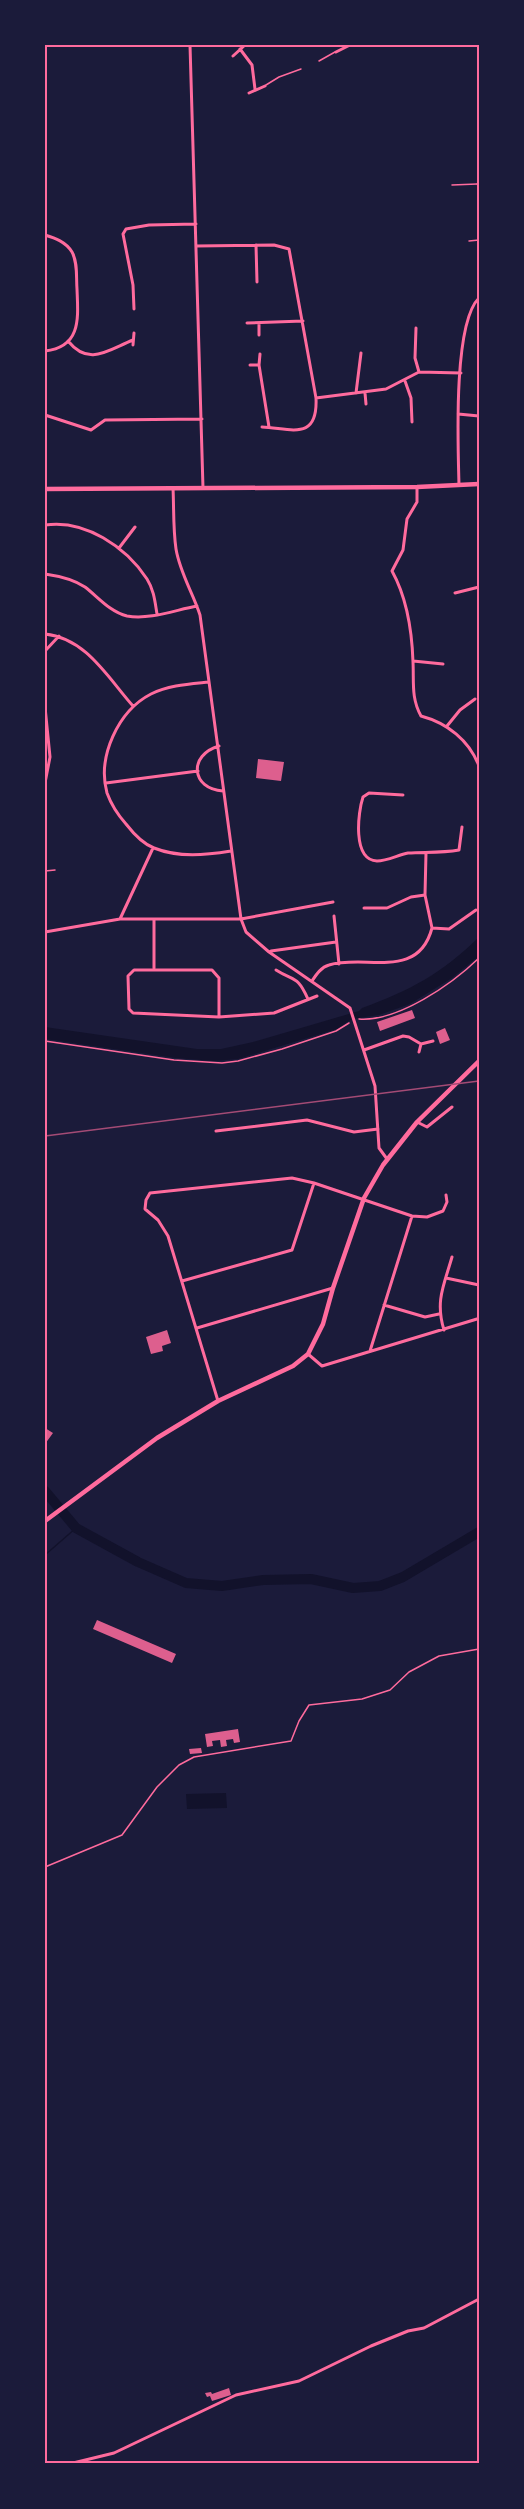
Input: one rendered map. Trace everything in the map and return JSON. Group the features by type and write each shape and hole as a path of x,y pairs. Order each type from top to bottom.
{"main road":[{"path":"45,489 417,487 479,484"},
{"path":"45,1521 157,1438 218,1401 293,1366 308,1354 323,1324 364,1198 387,1159 417,1122 479,1061"}],"street":[{"path":"190,45 194,116 192,168 196,224 203,488"},
{"path":"233,56 245,45"},
{"path":"336,52 348,45"},
{"path":"240,49 252,65 255,89"},
{"path":"249,93 265,86"},
{"path":"134,309 133,285 123,234 126,229 149,225 196,224"},
{"path":"45,235 65,245 75,260 78,320 74,333 68,341 58,348 45,351"},
{"path":"196,246 256,245 284,246 289,249 316,398 314,420 307,427 297,430 283,431 262,427"},
{"path":"256,245 257,282"},
{"path":"459,484 458,414 466,321 479,298"},
{"path":"247,323 303,321"},
{"path":"259,323 259,335"},
{"path":"416,328 415,358 419,372"},
{"path":"133,345 134,333"},
{"path":"68,341 78,353 90,356 133,339"},
{"path":"356,393 361,353"},
{"path":"260,354 259,365 269,427"},
{"path":"250,365 259,365"},
{"path":"316,398 386,389 419,372 461,373"},
{"path":"405,381 411,398 412,422"},
{"path":"365,393 366,404"},
{"path":"458,414 479,416"},
{"path":"45,415 91,430 105,420 202,419"},
{"path":"417,487 417,501 408,519 403,550 392,571 405,598 413,661 412,688 415,705 421,716 447,726 478,759 479,766"},
{"path":"173,488 176,550 183,576 197,606 219,746 241,919 246,932 269,952 351,1010 375,1086 379,1148 387,1159"},
{"path":"45,525 77,527 104,537 119,548 148,580 155,596 157,614"},
{"path":"119,548 135,527"},
{"path":"45,574 62,576 83,586 111,608 126,616 157,614 197,606"},
{"path":"455,593 479,587"},
{"path":"45,634 59,636 84,649 133,706"},
{"path":"45,651 59,636"},
{"path":"413,661 443,664"},
{"path":"209,682 177,686 151,694 133,706 117,728 104,770 108,794 118,815 132,832 153,848 194,855 232,851"},
{"path":"447,726 460,710 475,699"},
{"path":"45,707 50,757 45,783"},
{"path":"219,746 202,754 198,762 198,771 206,786 210,789 224,791"},
{"path":"106,783 198,771"},
{"path":"403,795 369,792 363,796 359,822 360,849 366,857 376,861 403,854 459,850 462,827"},
{"path":"120,919 153,848"},
{"path":"312,982 323,968 339,964 386,963 404,960 420,950 432,928 425,895 426,853"},
{"path":"364,908 387,908 411,897 425,895"},
{"path":"45,932 120,919 241,919 333,902"},
{"path":"432,928 449,929 476,910"},
{"path":"334,916 339,964"},
{"path":"154,919 154,968"},
{"path":"269,952 336,942"},
{"path":"219,1017 219,978 212,970 154,968 134,970 128,976 129,1009 133,1013 219,1017 274,1013 318,996"},
{"path":"276,970 294,978 301,984 308,999"},
{"path":"364,1050 403,1036 421,1044 433,1041"},
{"path":"419,1052 421,1044"},
{"path":"417,1122 427,1127 452,1107"},
{"path":"216,1131 307,1120 354,1132 378,1129"},
{"path":"218,1401 168,1236 158,1220 145,1209 150,1193 292,1178 364,1198 412,1216 427,1217 441,1212 447,1202 446,1195"},
{"path":"182,1281 292,1250 314,1183"},
{"path":"370,1351 412,1216"},
{"path":"444,1330 438,1302 452,1257"},
{"path":"446,1278 479,1285"},
{"path":"197,1328 333,1288"},
{"path":"384,1305 426,1317 439,1314"},
{"path":"308,1354 322,1366 478,1319"},
{"path":"69,2464 114,2453 236,2395 299,2381 371,2346 408,2331 424,2328 479,2299"}],"lane":[{"path":"319,61 336,52"},
{"path":"265,86 279,77 301,69"},
{"path":"452,185 479,184"},
{"path":"469,241 479,240"},
{"path":"45,871 55,870"}],"path":[{"path":"45,1041 191,1062 238,1061 336,1031 352,1021 374,1018 408,1006 446,986 479,958"},
{"path":"45,1867 122,1835 157,1787 179,1765 194,1757 291,1741 299,1721 309,1706 362,1699 390,1690 409,1672 439,1656 479,1648"}],"shaded area":[{"path":"479,937 479,956 452,978 410,1004 379,1015 352,1019 337,1029 238,1059 214,1061 176,1058 45,1039 45,1027 197,1049 221,1049 253,1042 359,1011 396,995 438,971"},
{"path":"226,1793 227,1808 187,1809 186,1794"}],"building":[{"path":"258,759 284,762 281,781 256,778"},
{"path":"412,1010 415,1018 380,1031 377,1022"},
{"path":"445,1028 450,1040 440,1044 436,1032"},
{"path":"167,1330 171,1343 162,1346 163,1351 151,1354 146,1337"},
{"path":"45,1428 53,1433 45,1444"},
{"path":"97,1620 176,1654 172,1663 93,1629"},
{"path":"238,1729 240,1742 234,1743 233,1739 226,1740 227,1746 221,1747 220,1740 212,1741 213,1746 207,1747 205,1734"},
{"path":"201,1748 202,1753 190,1754 189,1749"},
{"path":"229,2388 231,2395 212,2401 205,2393 211,2392 212,2394"}],"waterway":[{"path":"45,1491 76,1528 138,1562 186,1583 222,1586 263,1580 311,1579 353,1588 380,1586 403,1577 479,1532"},
{"path":"45,1555 76,1528"}],"railway":[{"path":"45,1136 479,1081"}]}
